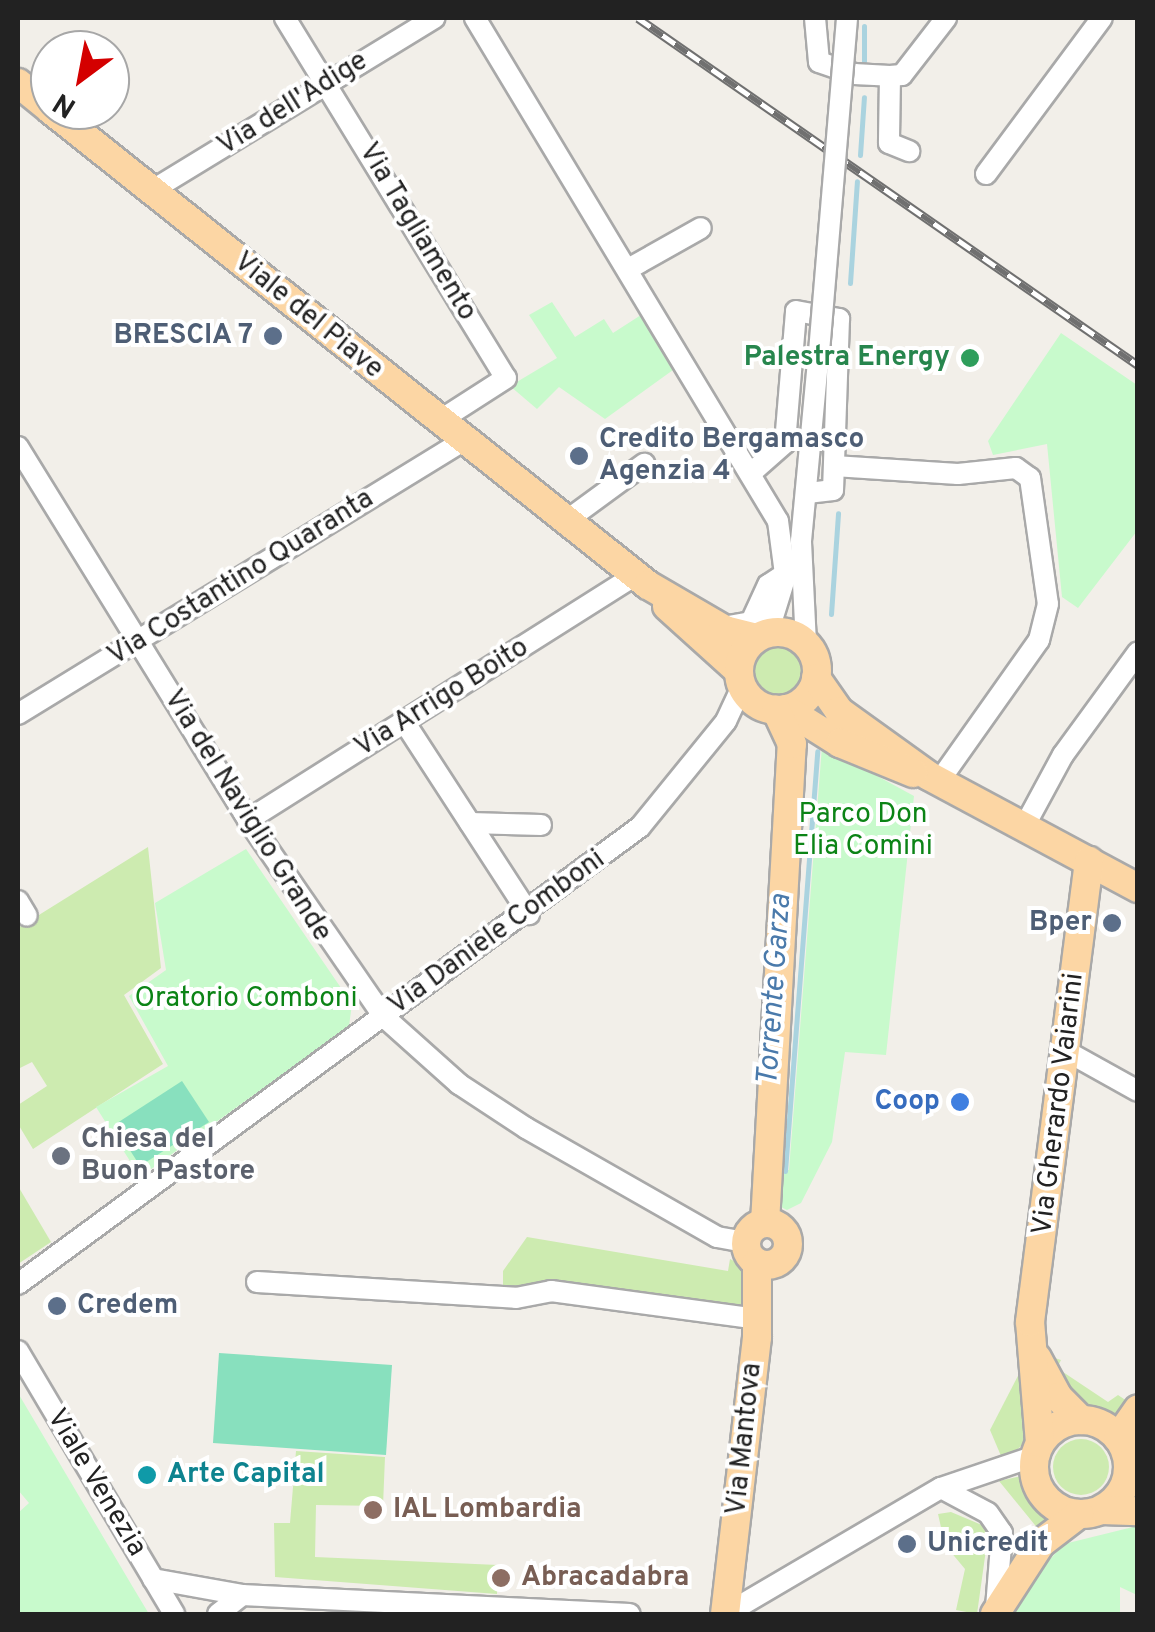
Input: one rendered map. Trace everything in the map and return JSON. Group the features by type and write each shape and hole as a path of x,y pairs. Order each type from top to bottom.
{"main road":[{"name":"Viale del Piave","path":"75,130 644,582 711,624 762,636"},
{"name":"Viale del Piave","path":"644,582 694,637 740,678"},
{"path":"934,779 840,712 816,678 806,644 789,634 762,636 740,678 756,703 781,709 840,742 934,779 1138,888"},
{"path":"781,709 806,698 816,678"},
{"name":"Via Mantova","path":"726,1614 757,1319 756,1243 792,744 781,709"},
{"name":"Via Gherardo Vaiarini","path":"1038,1450 1032,1348 1088,861"},
{"path":"1032,1348 1058,1396 1081,1420 1127,1451"},
{"path":"995,1614 1041,1543 1126,1484 1127,1451 1138,1409"},
{"path":"1081,1420 1058,1426 1038,1450 1040,1491 1056,1508 1138,1512"}],"street":[{"name":"Via Tagliamento","path":"286,18 506,378 439,421"},
{"name":"Via dell'Adige","path":"152,191 434,18"},
{"path":"475,18 752,473 778,521 785,574"},
{"path":"815,18 819,62 854,74 884,76 902,75 946,18"},
{"path":"806,644 801,541 847,18"},
{"path":"986,174 1102,18"},
{"path":"884,76 890,144 909,151"},
{"path":"630,268 701,228"},
{"path":"752,473 785,443 796,311 840,319 832,492 807,493"},
{"name":"Via Costantino Quaranta","path":"18,714 464,441"},
{"name":"Via del Naviglio Grande","path":"21,459 248,820 383,1016 459,1084 526,1128 717,1237 756,1243"},
{"path":"566,521 644,464"},
{"path":"834,466 958,474 1016,468 1030,478 1048,604 1038,640 934,779"},
{"path":"762,636 801,541"},
{"path":"711,624 750,622 768,584 785,574"},
{"name":"Via Arrigo Boito","path":"248,820 405,722 644,582"},
{"path":"1024,827 1063,755 1138,652"},
{"name":"Via Daniele Comboni","path":"18,1284 383,1016 529,914 640,827 726,721 740,678"},
{"path":"405,722 529,914"},
{"path":"470,824 541,825"},
{"path":"1066,1052 1138,1090"},
{"path":"257,1282 516,1298 551,1291 757,1319"},
{"name":"Viale Venezia","path":"18,1351 174,1614"},
{"path":"726,1614 941,1488 1038,1450"},
{"path":"941,1488 988,1514 1002,1533 995,1614"},
{"path":"154,1579 242,1595 630,1614"},
{"path":"218,1614 242,1595"}],"green space":[{"path":"552,302 575,337 604,319 613,333 641,315 673,370 605,419 559,387 537,409 510,386 557,358 529,315"},
{"path":"1061,333 1137,385 1137,531 1078,608 1062,597 1047,444 993,455 988,441"},
{"path":"779,643 798,651 806,670 798,689 779,697 760,689 752,670 760,651"},
{"name":"Parco Don Elia Comini","path":"822,746 914,796 886,1055 845,1052 832,1142 801,1203 787,1210 773,1203 775,1170 789,1170"},
{"path":"148,847 161,968 124,995 163,1064 33,1149 18,1124 18,1105 47,1086 32,1062 18,1069 18,928"},
{"name":"Oratorio Comboni","path":"246,849 352,1004 349,1026 140,1177 96,1107 168,1066 129,996 166,970 155,903"},
{"path":"182,1081 209,1122 140,1166 114,1125"},
{"path":"18,1186 51,1242 18,1264"},
{"path":"527,1237 728,1271 730,1259 742,1265 745,1307 503,1292 503,1271"},
{"path":"219,1353 392,1365 386,1455 213,1443"},
{"path":"1045,1355 1061,1360 1057,1368 1108,1402 1118,1395 1127,1401 1117,1418 1082,1403"},
{"path":"1022,1368 1029,1438 1004,1463 990,1430"},
{"path":"18,1393 149,1614 18,1614 18,1513 29,1503 18,1490"},
{"path":"1081,1439 1101,1447 1109,1467 1101,1487 1081,1495 1061,1487 1053,1467 1061,1447"},
{"path":"296,1451 385,1457 383,1506 316,1505 315,1557 498,1565 497,1594 275,1577 274,1523 290,1523"},
{"path":"1022,1476 1028,1498 1051,1521 1039,1530 999,1481"},
{"path":"951,1512 989,1528 977,1614 956,1610 965,1569 945,1545 938,1514"},
{"path":"1137,1526 1137,1595 1120,1587 1120,1614 1014,1614 1030,1581 1064,1544"}],"waterway":[{"name":"Torrente Garza","path":"864,26 864,61"},
{"name":"Torrente Garza","path":"860,155 864,97"},
{"name":"Torrente Garza","path":"850,283 857,181"},
{"name":"Torrente Garza","path":"831,614 838,513"},
{"name":"Torrente Garza","path":"785,1171 817,751"}],"railway":[{"path":"638,18 1138,365"}],"place":[{"name":"BRESCIA 7","path":"273,336"},
{"name":"Palestra Energy","path":"970,358"},
{"name":"Credito Bergamasco Agenzia 4","path":"579,456"},
{"name":"Bper","path":"1112,923"},
{"name":"Coop","path":"960,1102"},
{"name":"Chiesa del Buon Pastore","path":"61,1156"},
{"name":"Credem","path":"57,1306"},
{"name":"Arte Capital","path":"147,1475"},
{"name":"IAL Lombardia","path":"373,1510"},
{"name":"Unicredit","path":"907,1544"},
{"name":"Abracadabra","path":"501,1578"}]}
